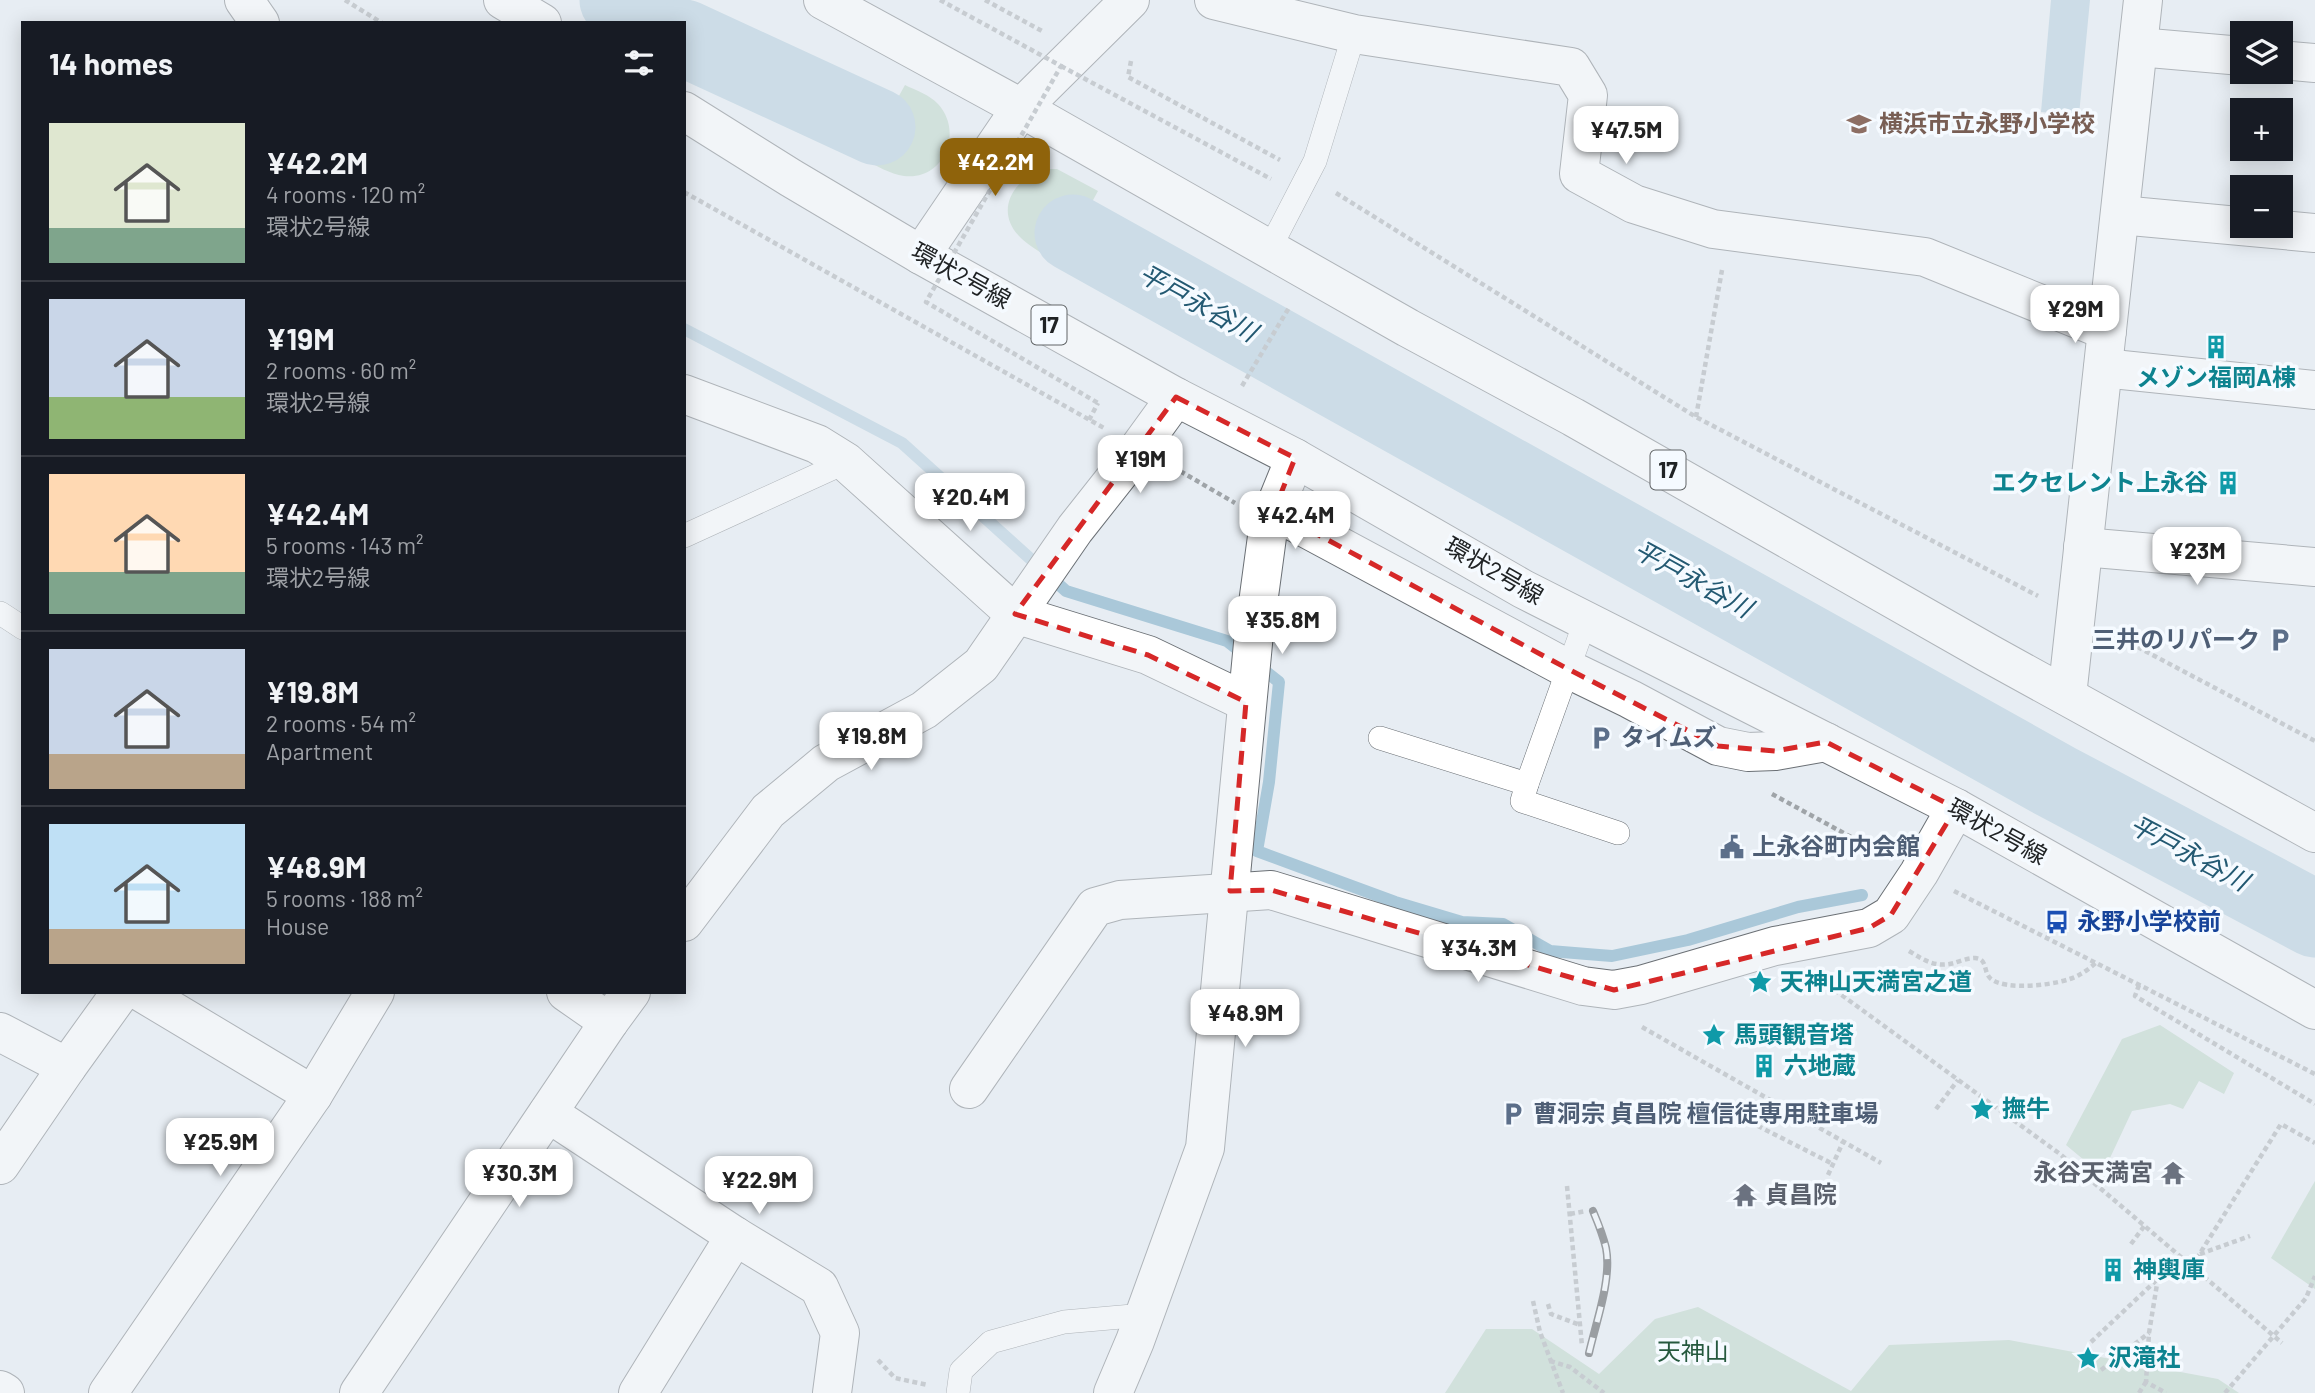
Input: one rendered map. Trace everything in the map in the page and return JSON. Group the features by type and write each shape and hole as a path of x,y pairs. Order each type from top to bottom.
{"street":[{"path":"244,0 259,21"},
{"path":"503,0 539,21"},
{"name":"17","path":"822,0 1021,108 2315,833"},
{"path":"921,255 1021,108 1130,0"},
{"path":"1214,0 1354,34 1571,67 1588,96 1579,174 1633,204 1713,229 1925,257 2105,349 2315,390"},
{"path":"2067,696 2143,0"},
{"path":"2138,47 2230,55"},
{"path":"2293,61 2315,62"},
{"name":"環状2号線","path":"686,112 921,255 1176,397 1295,458 1523,589 1955,808 2315,1010"},
{"path":"2120,215 2315,233"},
{"path":"686,395 817,444 846,462 1019,609 1248,688"},
{"path":"686,919 768,811 826,762 924,710 981,665 1055,557 1176,397"},
{"path":"1113,1393 1205,1147 1254,633 1269,522 1295,458"},
{"path":"1274,511 1568,669 1718,746 1748,752 1775,751 1826,741"},
{"path":"2083,547 2315,567"},
{"path":"969,1089 1095,907 1120,900 1272,890 1583,986 1614,990 1641,985 1775,946 1869,928 1891,915 1919,873 1955,808"},
{"path":"0,1165 120,994"},
{"path":"144,994 313,1095"},
{"path":"108,1393 313,1095 374,994"},
{"path":"569,994 608,1022"},
{"path":"359,1393 629,994"},
{"path":"0,1032 67,1067"},
{"path":"548,1113 735,1236 819,1287 840,1333 832,1393"},
{"path":"638,1393 735,1236"},
{"path":"0,1390 5,1393"}],"lane":[{"path":"1270,248 1315,161 1354,34"},
{"path":"686,535 846,462"},
{"path":"0,613 21,627"},
{"path":"1585,622 1522,801 1618,833"},
{"path":"1380,738 1527,784"},
{"path":"958,1393 961,1371 991,1342 1064,1322 1144,1315"}],"path":[{"path":"345,0 379,21"},
{"path":"940,0 1070,58"},
{"path":"985,0 1070,58 1271,179"},
{"path":"1070,58 926,302 1098,403 1089,420"},
{"path":"1131,58 1128,77 1307,176 1696,417 2315,741"},
{"path":"1696,417 1730,231"},
{"path":"1251,372 1292,302"},
{"path":"1869,928 1931,964 1946,965 1979,958 1985,964 1986,974 1992,980 2020,987 2078,976 2097,962"},
{"path":"1814,975 2060,1154 2282,1343"},
{"path":"2139,985 2135,996 2315,1104"},
{"path":"1640,1026 1881,1164"},
{"path":"1936,1109 1958,1080"},
{"path":"1750,1122 1833,1164"},
{"path":"2192,1266 2281,1124 2315,1143"},
{"path":"1828,1175 1843,1142"},
{"path":"1567,1186 1582,1346"},
{"path":"1570,1214 1586,1211"},
{"path":"2131,1244 2145,1225"},
{"path":"2199,1254 2250,1236"},
{"path":"2091,1342 2182,1256"},
{"path":"2225,1393 2306,1298 2315,1276"},
{"path":"2139,1393 2146,1382 2149,1333 2158,1278"},
{"path":"1533,1301 1550,1361 1563,1393"},
{"path":"1548,1304 1551,1314 1580,1325"},
{"path":"2101,1370 2149,1333"},
{"path":"871,1353 895,1378 930,1385"},
{"path":"1550,1361 1570,1367 1604,1393"},
{"path":"2146,1382 2166,1393"}],"highlighted area":[{"path":"1176,397 1295,458 1274,511 1568,669 1718,746 1775,751 1826,742 1956,808 1891,915 1869,928 1614,990 1271,890 1230,891 1246,702 1148,655 1015,614"}],"green space":[{"path":"905,85 927,95 938,104 946,115 949,140 946,152 930,171 904,176 864,159"},
{"path":"1042,169 1057,169 1098,191 1058,264 1021,238 1009,218 1010,198 1015,189 1031,174"},
{"path":"2160,1025 2234,1073 2224,1094 2199,1081 2183,1109 2170,1104 2132,1111 2102,1175 2066,1145 2122,1039"},
{"path":"2315,1181 2315,1289 2271,1258"},
{"name":"天神山","path":"1698,1307 1851,1391 1889,1345 2009,1340 2218,1379 2239,1393 1445,1393 1486,1329 1532,1329 1599,1374 1655,1319"}],"water":[{"path":"2051,0 2090,0 2079,115 2041,112"}],"waterway":[{"name":"平戸永谷川","path":"618,0 653,21"},
{"name":"平戸永谷川","path":"686,39 877,127"},
{"name":"平戸永谷川","path":"1073,233 2057,782 2315,919"},
{"path":"686,330 902,443 1066,591 1227,641 1279,682 1269,782 1257,851 1395,902 1462,922 1503,924 1550,951 1612,956 1688,940 1798,907 1862,895"}],"railway":[{"path":"1589,1353 1607,1273 1606,1248 1593,1211"}],"place":[{"name":"横浜市立永野小学校","path":"1859,124"},
{"name":"メゾン福岡A棟","path":"2216,347"},
{"name":"エクセレント上永谷","path":"2228,483"},
{"name":"三井のリパーク","path":"2280,640"},
{"name":"タイムズ","path":"1601,738"},
{"name":"上永谷町内会館","path":"1732,847"},
{"name":"永野小学校前","path":"2057,922"},
{"name":"天神山天満宮之道","path":"1760,982"},
{"name":"馬頭観音塔","path":"1714,1035"},
{"name":"六地蔵","path":"1764,1066"},
{"name":"撫牛","path":"1982,1109"},
{"name":"曹洞宗 貞昌院 檀信徒専用駐車場","path":"1513,1114"},
{"name":"永谷天満宮","path":"2173,1173"},
{"name":"貞昌院","path":"1745,1195"},
{"name":"神輿庫","path":"2113,1270"},
{"name":"沢滝社","path":"2088,1358"}]}
